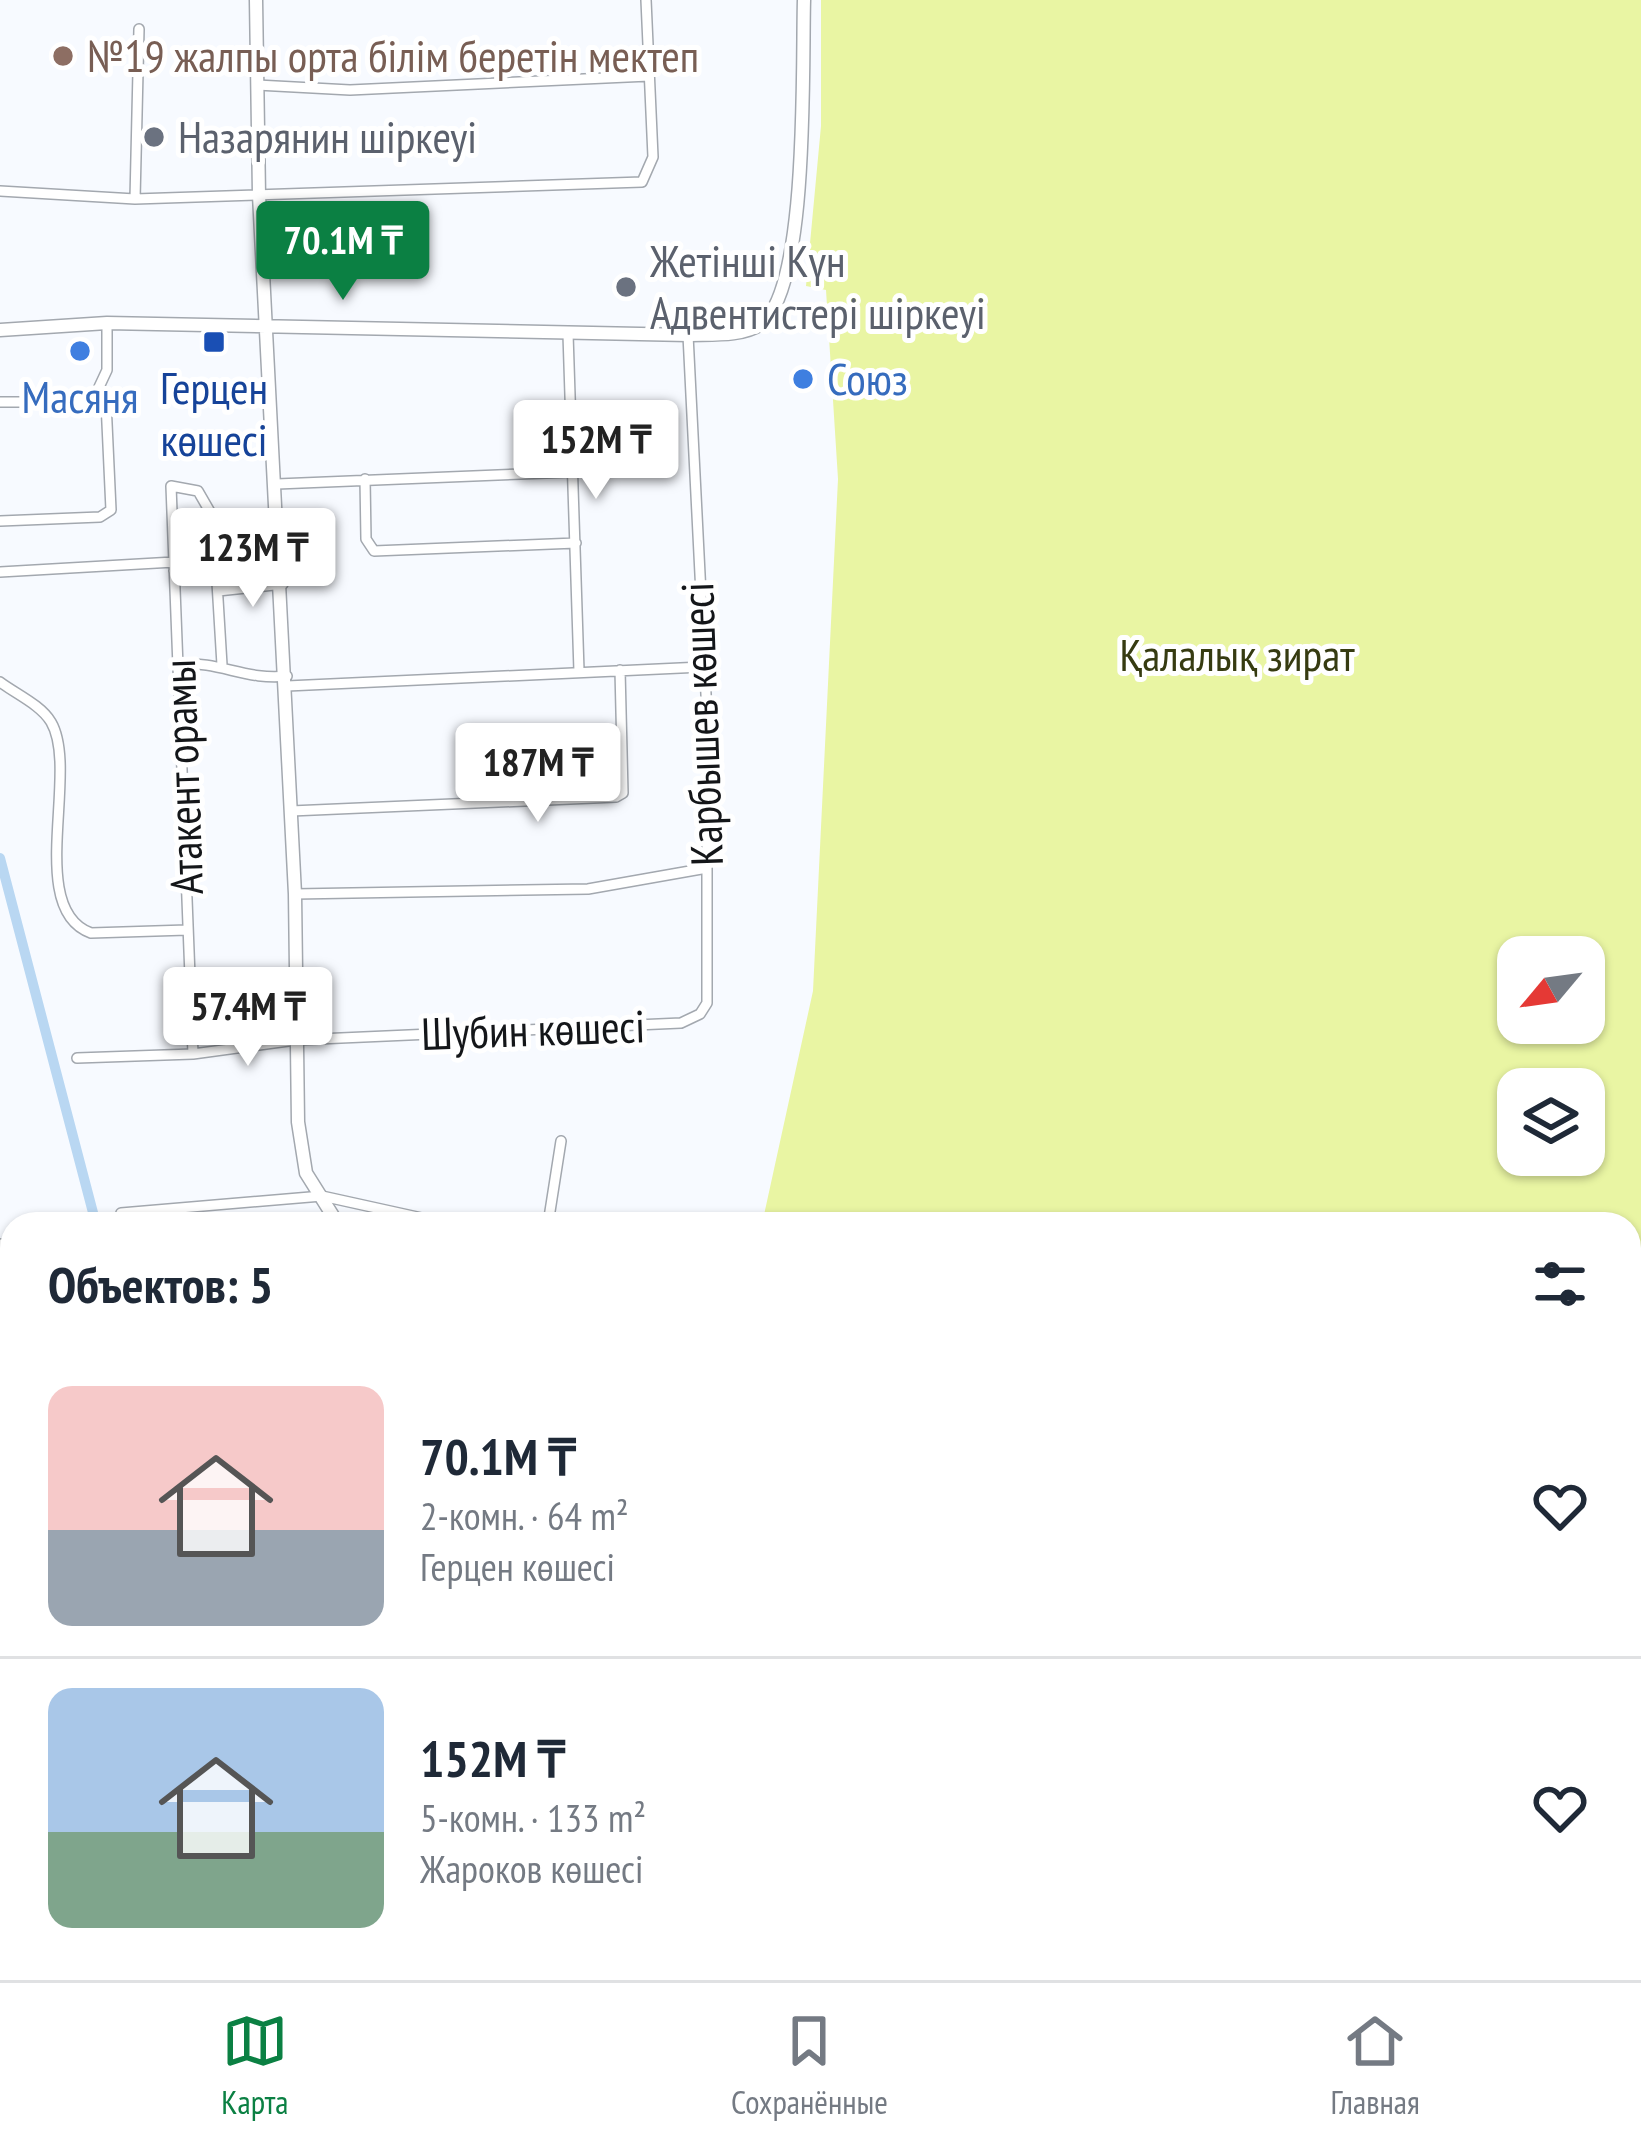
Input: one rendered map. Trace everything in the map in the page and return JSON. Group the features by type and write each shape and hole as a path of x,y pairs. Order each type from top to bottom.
{"street":[{"path":"256,0 259,195 283,584 301,1150 306,1173 331,1212"},
{"path":"0,191 135,199 642,182 652,157 646,0"},
{"path":"0,330 107,323 688,335 760,325 782,298 800,163 804,0"},
{"path":"135,199 139,29"},
{"path":"257,85 350,89 649,76"},
{"path":"93,400 106,370 107,323"},
{"path":"568,334 579,671"},
{"name":"Карбышев көшесі","path":"688,335 707,868 707,1003 700,1015"},
{"path":"0,402 106,402 110,510 100,517 0,521"},
{"path":"277,484 572,472"},
{"path":"365,479 366,539 374,551 576,543"},
{"name":"Атакент орамы","path":"194,1054 171,486 198,491 206,501 213,517 217,578"},
{"path":"0,572 174,567 217,578 222,665"},
{"path":"218,592 283,584"},
{"path":"180,664 222,665 249,677 287,681 702,667"},
{"path":"291,811 616,797 623,793 620,670"},
{"path":"0,682 40,710 55,730 58,874 78,926 92,933 187,930"},
{"path":"295,894 588,889 707,868"},
{"name":"Шубин көшесі","path":"77,1058 194,1054 296,1040 681,1023 700,1015"},
{"path":"550,1212 561,1141"},
{"path":"133,1212 322,1196 395,1212"}],"green space":[{"name":"Қалалық зират","path":"821,0 1641,0 1641,1212 765,1212 813,991 838,479 826,290 806,286 821,126"}],"waterway":[{"path":"0,858 93,1212"}],"place":[{"name":"№19 жалпы орта білім беретін мектеп","path":"63,56"},
{"name":"Назарянин шіркеуі","path":"154,137"},
{"name":"Жетінші Күн Адвентистері шіркеуі","path":"626,287"},
{"name":"Герцен көшесі","path":"214,342"},
{"name":"Масяня","path":"80,351"},
{"name":"Союз","path":"803,379"}]}
